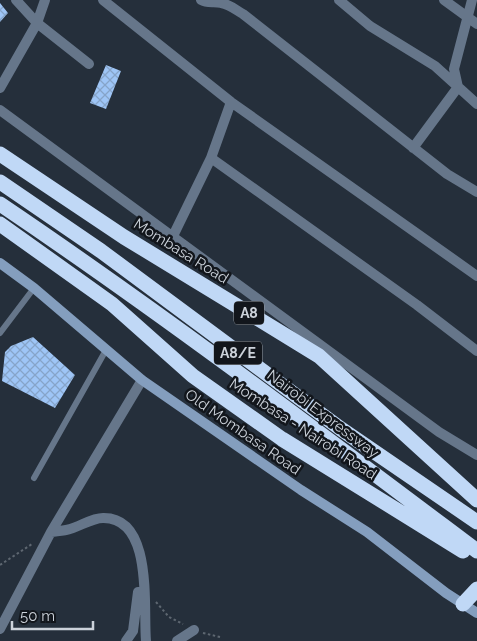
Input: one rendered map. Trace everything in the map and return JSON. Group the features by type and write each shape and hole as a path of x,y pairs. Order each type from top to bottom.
{"highway":[{"name":"Mombasa Road","path":"0,154 124,237 319,356 477,500"},
{"name":"Nairobi Expressway","path":"0,182 101,251 341,430 477,522"},
{"name":"Nairobi Expressway","path":"0,204 76,255 260,388 477,551"},
{"name":"Mombasa - Nairobi Road","path":"0,224 112,304 193,376 282,439 477,560"},
{"path":"463,604 477,589"}],"street":[{"path":"16,0 37,23 89,64"},
{"path":"0,88 37,23 45,0"},
{"path":"103,0 231,102 477,276"},
{"path":"201,0 210,3 228,2 447,174 477,192"},
{"path":"339,0 370,26 435,66 477,104"},
{"path":"444,0 477,24"},
{"path":"413,148 458,87 454,69 472,0"},
{"path":"173,236 211,158 231,102"},
{"path":"0,110 439,432 477,455"},
{"path":"211,158 417,305 477,351"},
{"name":"Old Mombasa Road","path":"0,263 34,288 142,380 301,490 367,532 410,567 477,614"},
{"path":"0,629 51,532 142,380"},
{"path":"51,532 71,529 102,518 116,519 126,526 136,542 143,563 146,641"},
{"path":"126,641 133,631 143,563"},
{"path":"178,641 194,630"}],"lane":[{"path":"0,333 34,288"},
{"path":"34,478 106,350"}],"path":[{"path":"0,565 51,532"},
{"path":"144,589 169,617 194,630 220,637"}],"building":[{"path":"0,3 8,13 0,22"},
{"path":"106,65 121,71 106,109 90,103"},
{"path":"33,337 75,375 55,408 2,381 5,352 11,346"}]}
